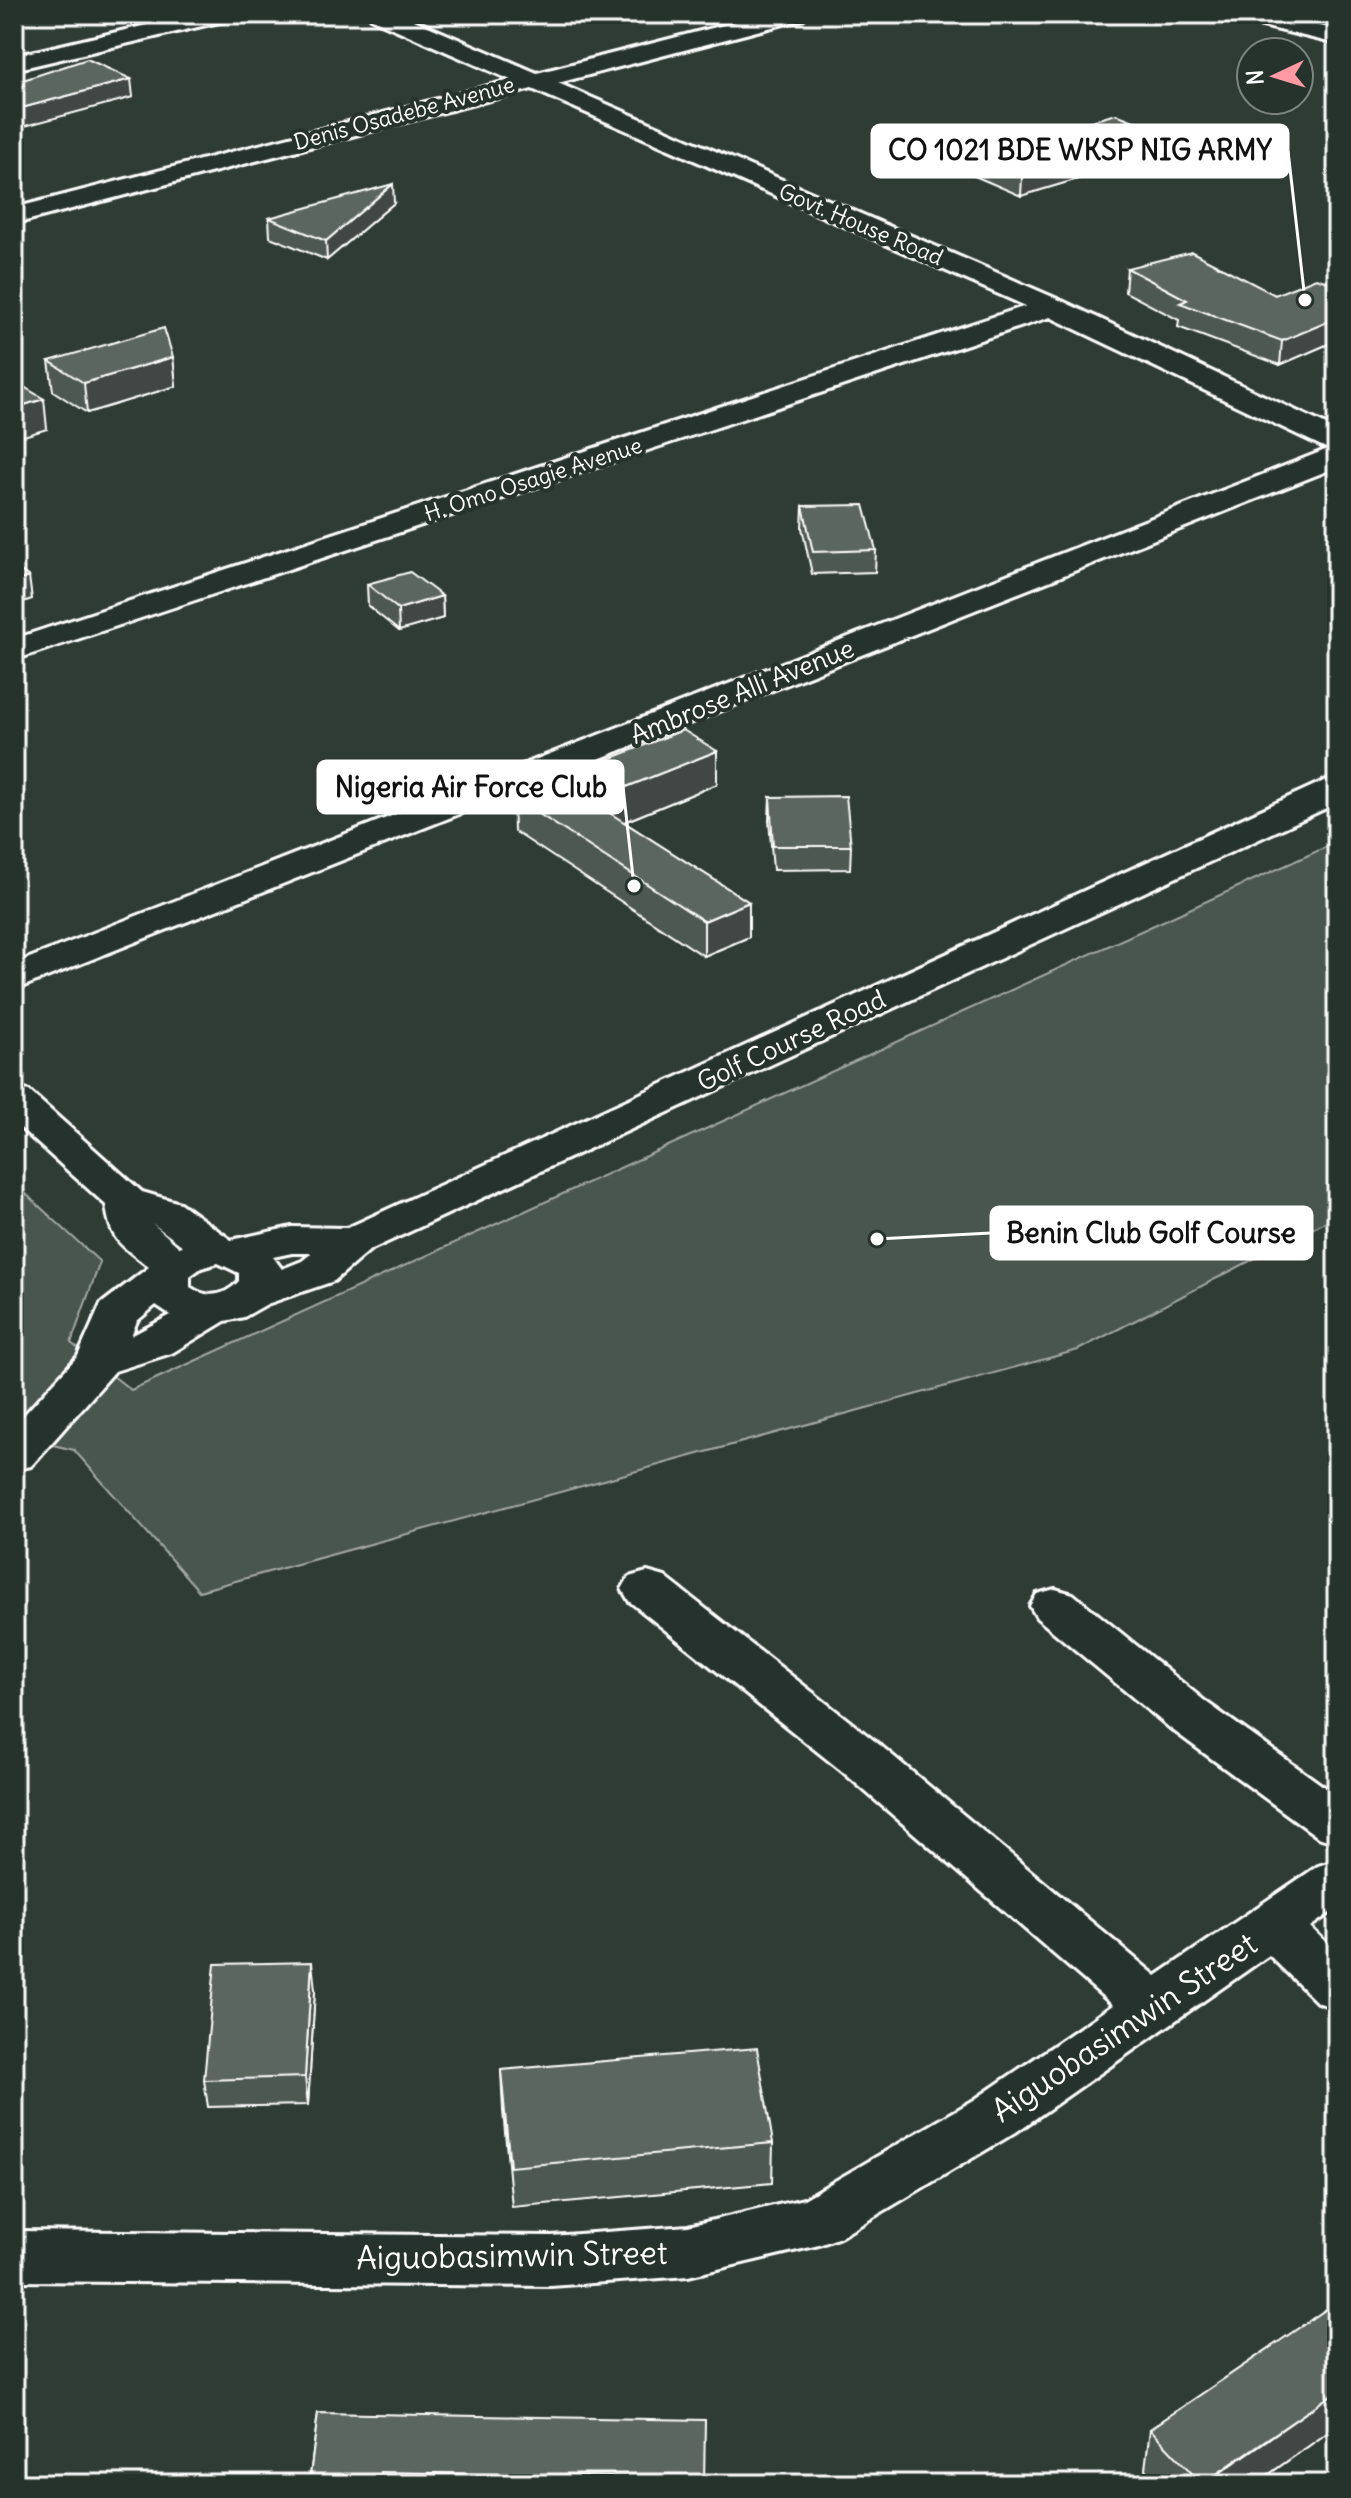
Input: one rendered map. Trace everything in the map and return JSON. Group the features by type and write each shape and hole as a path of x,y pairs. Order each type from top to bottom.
{"street":[{"path":"14,63 224,14"},
{"name":"Govt. House Road","path":"380,14 1052,307 1337,442"},
{"name":"Denis Osadebe Avenue","path":"14,216 529,80 795,14"},
{"path":"1241,14 1337,37"},
{"name":"H. Omo Osagie Avenue","path":"14,650 1052,307"},
{"name":"Ambrose Alli Avenue","path":"14,978 1337,456"},
{"name":"Golf Course Road","path":"99,1361 117,1314 193,1254 292,1240 354,1241 1337,789"},
{"path":"14,1100 127,1201 165,1212 227,1251 258,1265 262,1274 260,1284 234,1302 156,1343 99,1361 14,1455"},
{"path":"127,1201 131,1230 170,1271 165,1287 171,1297 182,1304 234,1302 318,1271 354,1241"},
{"path":"647,1589 862,1759 1154,2007"},
{"path":"1055,1606 1188,1715 1337,1823"},
{"name":"Aiguobasimwin Street","path":"14,2256 551,2261 688,2251 819,2220 995,2116 1337,1880"},
{"path":"1273,1925 1337,1987"}],"shaded area":[{"path":"1337,842 1337,1216 1078,1350 199,1591 74,1450 14,1436 14,1183 100,1262 71,1343 131,1390"}],"building":[{"path":"87,59 131,79 14,110 14,83"},
{"path":"1116,114 1167,134 1022,177 971,155"},
{"path":"393,184 326,241 269,218"},
{"path":"1192,252 1275,295 1316,278 1337,285 1337,318 1282,341 1180,303 1187,300 1127,268"},
{"path":"164,328 173,357 84,383 49,361"},
{"path":"14,381 44,399 14,408"},
{"path":"864,505 876,550 813,552 803,506"},
{"path":"14,566 29,577 14,582"},
{"path":"410,572 442,596 398,609 367,584"},
{"path":"683,730 717,751 591,801 749,902 704,921 513,797"},
{"path":"846,796 851,846 773,846 770,797"},
{"path":"312,1962 305,2077 204,2080 215,1964"},
{"path":"757,2048 773,2143 510,2167 501,2070"},
{"path":"1337,2302 1337,2391 1202,2484 1150,2429"},
{"path":"318,2413 705,2420 704,2484 631,2484 632,2477 381,2472 380,2484 309,2484"}],"place":[{"name":"CO 1021 BDE WKSP NIG ARMY","path":"1305,300"},
{"name":"Nigeria Air Force Club","path":"634,886"},
{"name":"Benin Club Golf Course","path":"877,1239"}]}
